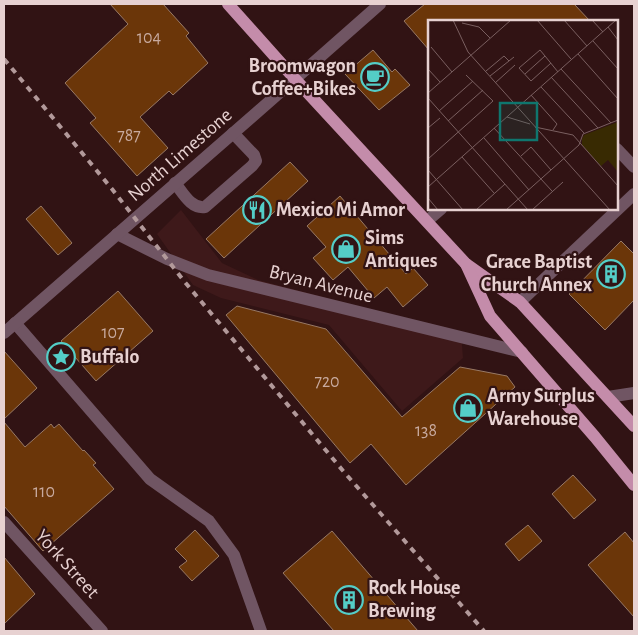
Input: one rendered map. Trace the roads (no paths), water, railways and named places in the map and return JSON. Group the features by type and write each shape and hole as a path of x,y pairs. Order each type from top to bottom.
{"main road":[{"path":"228,4 466,264 520,302 634,426"},
{"path":"466,264 490,316 634,485"}],"street":[{"name":"North Limestone","path":"4,333 380,4"},
{"path":"174,183 192,204 199,208 205,207 256,161 254,155 233,133"},
{"path":"618,150 634,167"},
{"path":"618,209 634,194"},
{"path":"427,221 440,210"},
{"path":"520,302 617,210"},
{"name":"Bryan Avenue","path":"117,234 167,259 208,275 522,352"},
{"path":"15,323 150,479 209,521 234,555 261,631"},
{"path":"608,397 634,393"},
{"name":"York Street","path":"4,522 102,631"}],"railway":[{"path":"4,59 112,189 184,281 344,472 484,631"}],"place":[{"name":"Broomwagon Coffee+Bikes","path":"375,77"},
{"name":"Mexico Mi Amor","path":"257,210"},
{"name":"Sims Antiques","path":"346,249"},
{"name":"Grace Baptist Church Annex","path":"611,274"},
{"name":"Buffalo","path":"61,357"},
{"name":"Army Surplus Warehouse","path":"468,408"},
{"name":"Rock House Brewing","path":"349,600"}]}
